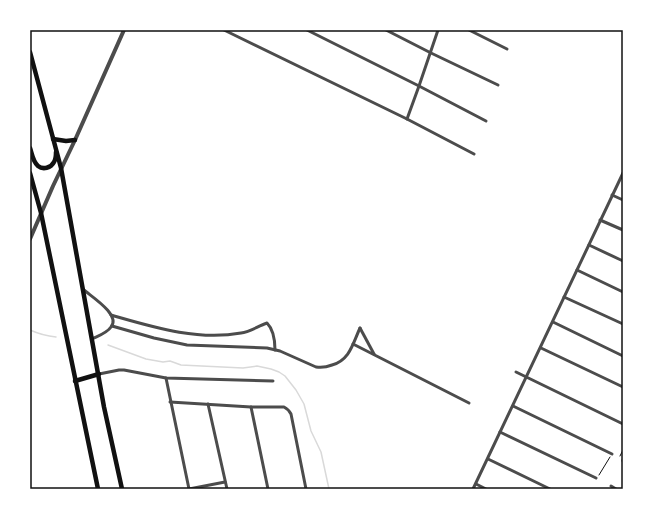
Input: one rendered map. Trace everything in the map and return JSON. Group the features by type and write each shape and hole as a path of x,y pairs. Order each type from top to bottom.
{"main road":[{"path":"30,52 61,168 104,407 122,489"},
{"path":"54,138 66,141 75,140"},
{"path":"30,148 36,164 42,168 51,166 54,163 56,149"},
{"path":"30,173 41,213 98,489"},
{"path":"75,381 99,374"}],"street":[{"path":"30,239 124,30"},
{"path":"224,30 407,119 474,154"},
{"path":"307,30 486,121"},
{"path":"386,30 498,85"},
{"path":"407,119 438,30"},
{"path":"469,30 507,49"},
{"path":"473,489 623,173"},
{"path":"612,195 623,200"},
{"path":"600,220 623,230"},
{"path":"589,245 623,261"},
{"path":"577,270 623,292"},
{"path":"84,290 109,311 113,317 113,324 110,329 92,339"},
{"path":"564,297 623,324"},
{"path":"111,315 157,328 219,336 243,333 267,323 274,336 276,350"},
{"path":"553,322 623,356"},
{"path":"112,326 154,338 187,345 267,348 280,351 321,368 336,364 349,354 360,328 375,355"},
{"path":"353,344 469,402"},
{"path":"541,348 623,387"},
{"path":"99,374 127,370 166,378 273,381"},
{"path":"516,372 623,424"},
{"path":"166,378 189,489 225,482"},
{"path":"170,402 251,407 284,407 289,410 306,489"},
{"path":"208,404 227,489"},
{"path":"512,406 612,454"},
{"path":"251,407 268,489"},
{"path":"500,432 596,478"},
{"path":"488,459 550,489"},
{"path":"476,484 486,489"},
{"path":"611,486 616,489"}],"path":[{"path":"623,450 619,458 623,460"},
{"path":"596,478 612,454"}],"waterway":[{"path":"30,330 43,335 56,337"},
{"path":"108,345 146,359 163,362 170,361 181,365 243,368 257,366 279,372 285,376 296,390 304,404 311,431 321,452 329,489"}]}
